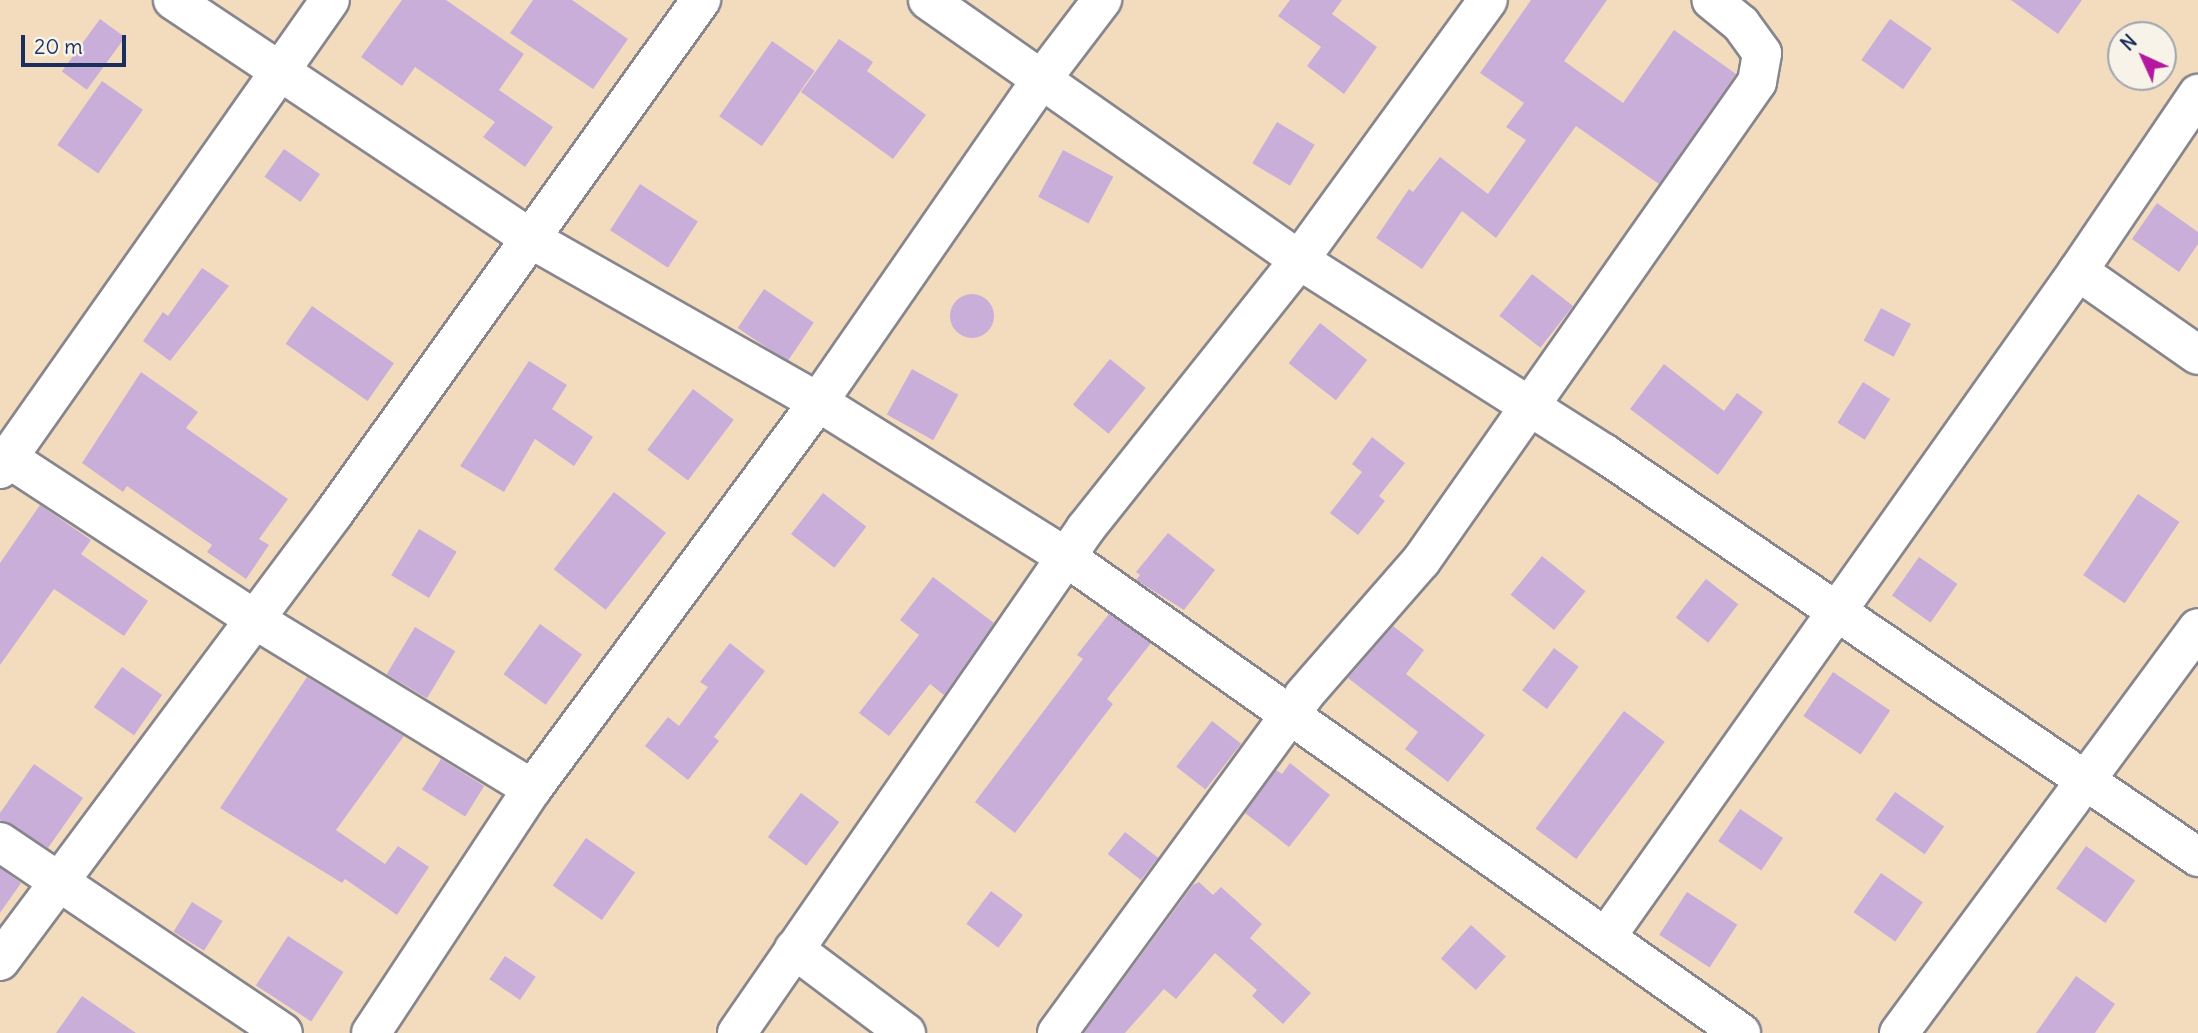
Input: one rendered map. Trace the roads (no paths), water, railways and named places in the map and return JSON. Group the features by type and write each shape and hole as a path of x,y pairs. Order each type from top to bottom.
{"street":[{"path":"173,0 531,239 818,402 1066,557 1741,1033"},
{"path":"330,0 4,463 532,789"},
{"path":"0,961 254,619 701,0"},
{"path":"928,0 1299,260 1528,404 1836,607 2198,857"},
{"path":"371,1033 532,789 818,402 1041,80 1102,0"},
{"path":"737,1033 1066,557 1299,260 1488,0"},
{"path":"1057,1033 1289,715 1421,561 1528,404 1757,82 1762,53 1741,24 1711,0"},
{"path":"1606,937 1836,607 2078,271 2198,94"},
{"path":"2078,271 2198,355"},
{"path":"1899,1033 2198,628"},
{"path":"0,842 282,1033"},
{"path":"794,949 906,1033"}]}
